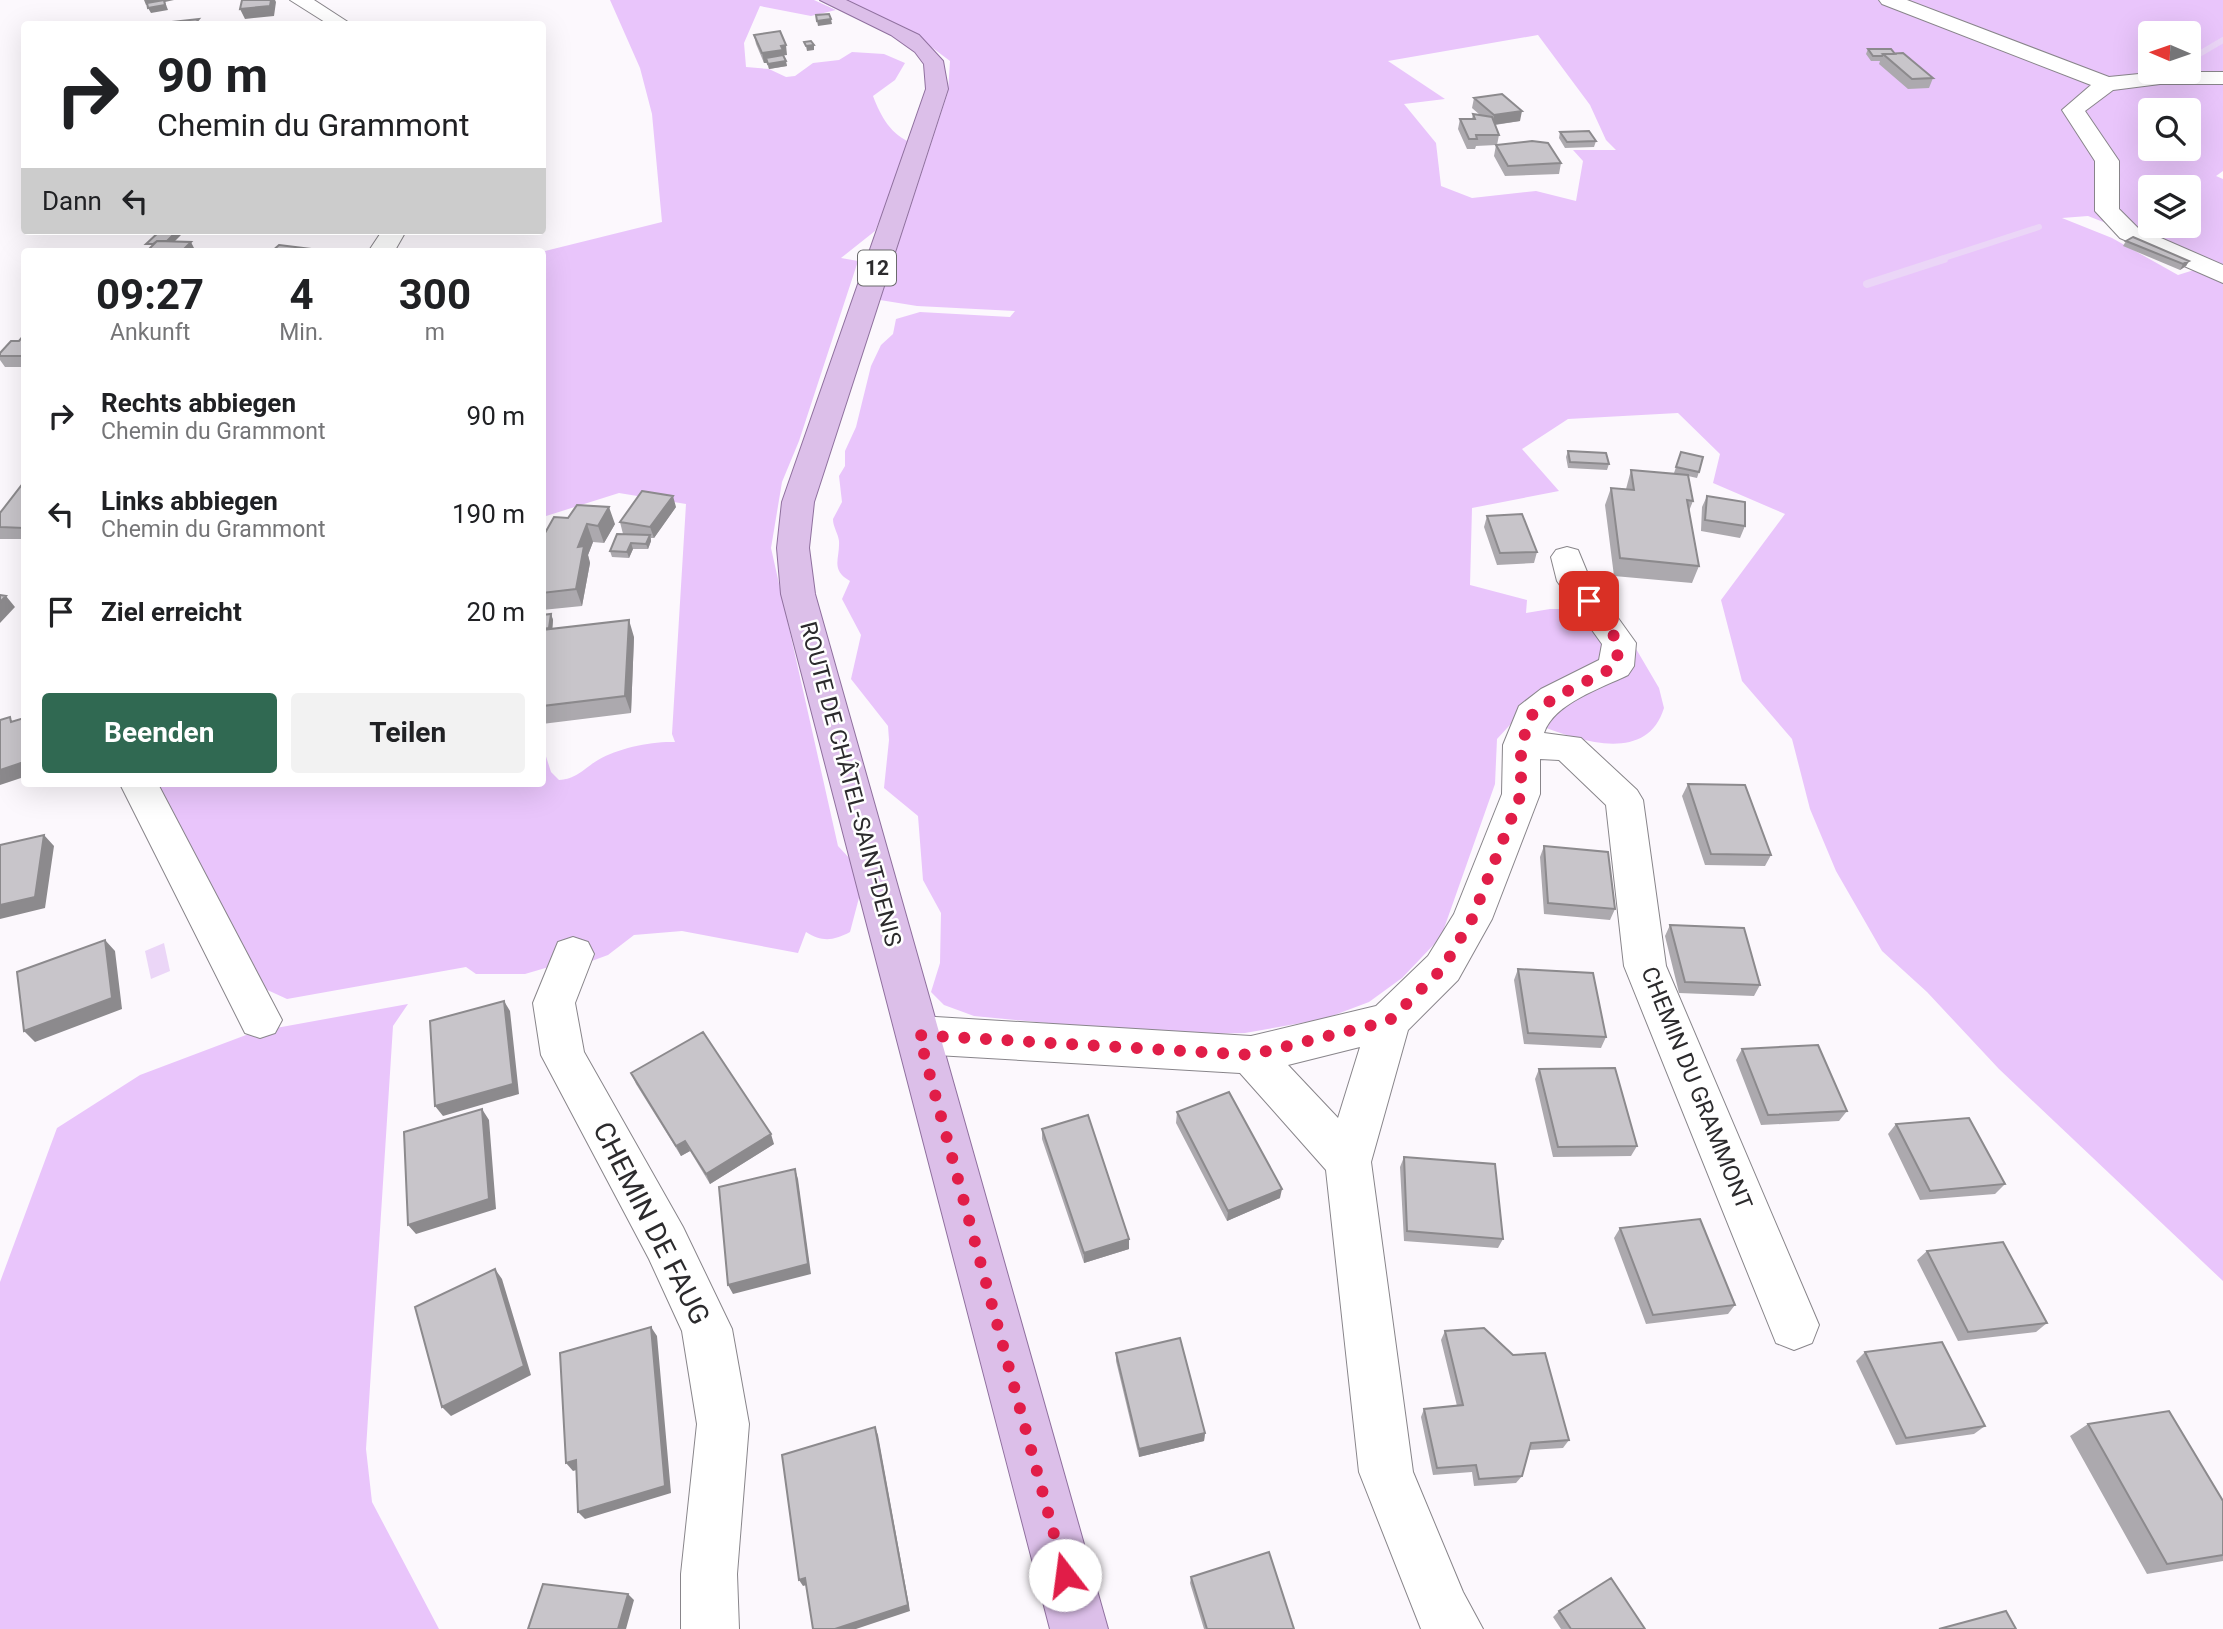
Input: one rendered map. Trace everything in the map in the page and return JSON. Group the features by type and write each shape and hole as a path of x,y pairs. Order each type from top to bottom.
{"main road":[{"name":"ROUTE DE CHÂTEL-SAINT-DENIS","path":"830,0 914,42 930,56 936,70 933,107 802,490 793,548 798,594 1079,1629"}],"street":[{"path":"300,0 336,21"},
{"path":"1889,0 2117,83 2223,78"},
{"path":"2117,83 2073,110 2107,161 2106,211 2129,233 2223,275"},
{"path":"1454,1629 1443,1612 1386,1472 1348,1162 1389,1021 1443,968 1472,919 1521,794 1521,745 1532,715 1543,706 1616,666 1619,643 1574,581 1567,557"},
{"name":"CHEMIN DU GRAMMONT","path":"1521,745 1568,747 1624,800 1645,966 1794,1325"},
{"path":"141,787 260,1020"},
{"name":"CHEMIN DE FAUG","path":"573,954 554,1003 563,1055 642,1196 707,1329 723,1424 709,1574 710,1629"},
{"path":"919,1035 1251,1055 1389,1021"},
{"path":"1251,1055 1348,1162"}],"shaded area":[{"path":"610,0 814,0 836,10 811,16 760,6 744,43 746,67 769,69 786,77 795,76 813,63 839,60 852,52 884,54 905,63 895,80 873,96 888,124 898,135 912,143 875,231 841,258 858,261 799,441 782,482 771,548 838,846 865,875 850,932 828,939 806,932 798,953 682,931 634,935 608,955 589,962 559,964 525,974 476,974 466,967 287,999 263,988 159,787 546,787 546,756 551,772 559,780 575,776 615,752 646,744 675,742 672,734 686,504 619,493 546,516 546,251 662,222 652,114 640,68"},
{"path":"844,0 2223,0 2223,171 2216,176 2223,179 2223,269 2144,238 2201,238 2201,175 2138,175 2138,236 2088,216 2062,218 2112,238 2178,275 2194,270 2223,283 2223,1281 1999,1069 1927,992 1882,951 1836,871 1810,809 1792,739 1742,681 1721,600 1785,514 1713,483 1720,454 1678,413 1568,419 1522,449 1559,491 1472,508 1470,585 1527,600 1526,613 1550,609 1578,609 1632,642 1659,688 1664,708 1655,725 1643,737 1611,744 1593,742 1541,726 1531,702 1497,739 1495,784 1441,937 1402,978 1369,1002 1324,1019 1245,1033 1168,1035 974,1016 944,1005 931,992 940,963 941,913 923,880 918,816 884,788 888,726 851,679 861,635 842,599 850,581 838,568 839,541 833,519 842,502 839,476 845,466 845,451 856,427 871,366 881,345 893,334 896,319 920,312 1010,317 1015,311 917,306 880,300 948,92 950,61 906,28","holes":["1538,35 1590,105 1606,140 1616,150 1573,150 1583,161 1576,201 1536,191 1472,198 1441,186 1436,143 1404,104 1445,99 1388,61"]},
{"path":"164,943 170,971 151,979 145,951"},
{"path":"408,1004 393,1026 366,1449 372,1502 439,1629 0,1629 0,1282 57,1128 140,1075 254,1032"}],"building":[{"path":"164,0 165,5 148,8 147,3"},
{"path":"242,0 271,0 270,6 240,9"},
{"path":"829,14 831,19 817,21 816,15"},
{"path":"780,31 786,45 781,46 783,50 762,53 754,35"},
{"path":"811,41 814,45 806,46 804,42"},
{"path":"1868,49 1891,49 1895,54 1873,56"},
{"path":"1903,53 1933,78 1912,79 1883,54"},
{"path":"783,55 786,61 768,64 766,58"},
{"path":"1502,94 1522,111 1494,115 1474,98"},
{"path":"1473,114 1492,117 1499,135 1476,135 1477,139 1469,139 1460,119 1475,119"},
{"path":"1589,131 1596,141 1567,142 1560,132"},
{"path":"1532,141 1548,143 1561,163 1508,166 1496,145"},
{"path":"156,235 173,235 167,241 146,244"},
{"path":"2133,237 2189,261 2183,264 2126,241"},
{"path":"157,241 191,242 185,248 150,248"},
{"path":"279,245 303,248 276,248"},
{"path":"21,339 21,356 0,356 11,341"},
{"path":"1568,451 1606,453 1609,464 1570,462"},
{"path":"1681,452 1703,457 1699,472 1676,467"},
{"path":"1631,470 1688,475 1693,501 1687,500 1699,566 1620,558 1611,488 1634,490"},
{"path":"21,486 21,528 0,527 0,513"},
{"path":"642,491 673,496 650,527 620,522"},
{"path":"1707,496 1745,502 1745,526 1705,520"},
{"path":"577,505 609,507 598,526 587,524 578,547 584,546 576,589 546,593 546,531 554,517 568,518"},
{"path":"1522,514 1537,552 1500,553 1487,516"},
{"path":"617,534 650,535 646,544 631,543 627,552 610,551"},
{"path":"551,614 549,628 546,628 546,615"},
{"path":"629,620 625,696 546,706 546,630"},
{"path":"10,717 11,722 21,719 21,763 0,770 0,720"},
{"path":"1688,784 1745,785 1771,855 1711,854"},
{"path":"44,835 35,897 0,905 0,845"},
{"path":"1544,846 1608,852 1615,909 1548,903"},
{"path":"1670,925 1744,928 1760,985 1685,982"},
{"path":"105,940 112,998 24,1031 17,972"},
{"path":"1518,969 1593,973 1606,1037 1528,1033"},
{"path":"504,1001 513,1084 435,1106 430,1021"},
{"path":"703,1032 771,1134 706,1174 685,1141 676,1146 631,1073"},
{"path":"1818,1045 1847,1111 1768,1115 1742,1049"},
{"path":"1615,1068 1637,1146 1558,1147 1539,1069"},
{"path":"1229,1092 1282,1189 1228,1211 1177,1112"},
{"path":"482,1109 489,1199 408,1225 404,1132"},
{"path":"1088,1115 1129,1239 1084,1253 1042,1129"},
{"path":"1969,1118 2005,1184 1930,1191 1896,1124"},
{"path":"1404,1157 1495,1164 1503,1239 1407,1231"},
{"path":"795,1169 808,1264 728,1285 719,1187"},
{"path":"1700,1219 1735,1305 1653,1315 1620,1228"},
{"path":"2003,1242 2047,1323 1968,1332 1927,1251"},
{"path":"495,1269 524,1366 442,1407 415,1307"},
{"path":"651,1327 665,1486 578,1512 576,1460 566,1463 560,1353"},
{"path":"1484,1328 1513,1355 1545,1353 1569,1440 1531,1443 1522,1476 1479,1479 1476,1465 1437,1468 1424,1409 1463,1405 1445,1331"},
{"path":"1180,1338 1205,1433 1139,1449 1116,1353"},
{"path":"1942,1342 1985,1426 1906,1438 1865,1352"},
{"path":"2169,1411 2223,1501 2223,1555 2167,1564 2088,1424"},
{"path":"875,1427 908,1605 835,1629 813,1629 805,1578 799,1580 782,1455"},
{"path":"1269,1552 1294,1629 1207,1629 1191,1577"},
{"path":"1611,1578 1645,1629 1571,1629 1559,1611"},
{"path":"543,1584 628,1594 618,1629 528,1629"},
{"path":"2006,1611 2016,1629 1939,1629"}],"waterway":[{"path":"2202,52 2223,40"},
{"path":"1938,260 2039,227"},
{"path":"1867,284 1944,259"}],"route":[{"path":"1065,1575 919,1035 1063,1046 1251,1055 1389,1021 1443,968 1472,919 1521,794 1521,745 1532,715 1554,698 1616,666 1619,643 1589,601"}]}
